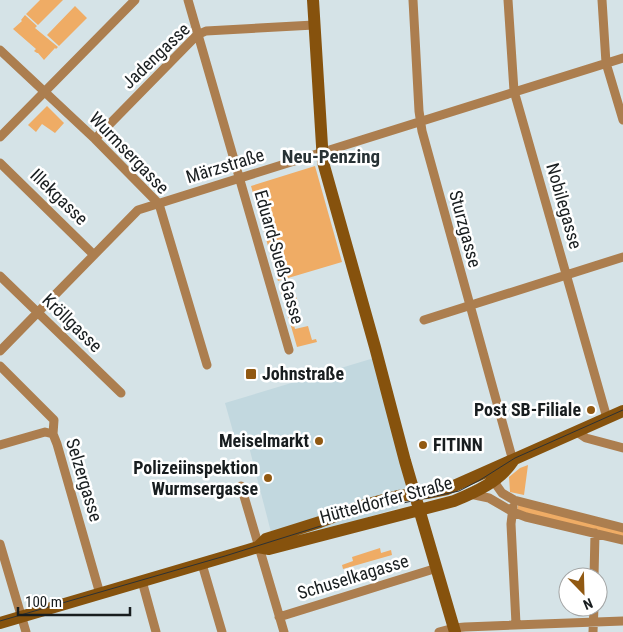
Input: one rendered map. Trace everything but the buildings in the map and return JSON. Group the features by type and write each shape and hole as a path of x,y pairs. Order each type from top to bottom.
{"main road":[{"path":"313,0 322,153 330,191 454,630"},
{"name":"Hütteldorfer Straße","path":"258,547 266,539 393,497 447,489 472,480 501,475 513,461 623,411"},
{"name":"Hütteldorfer Straße","path":"0,623 258,547 269,549 454,501 470,494 490,476"}],"street":[{"path":"0,137 135,0"},
{"name":"Eduard-Sueß-Gasse","path":"188,0 289,350"},
{"name":"Sturzgasse","path":"413,0 420,122 513,461"},
{"name":"Nobilegasse","path":"508,0 514,91 607,418"},
{"path":"602,0 606,63 623,120"},
{"name":"Jadengasse","path":"96,140 197,35 206,31 314,25"},
{"name":"Wurmsergasse","path":"0,50 96,140 159,204 207,365"},
{"name":"Märzstraße","path":"0,350 138,210 623,58"},
{"name":"Illekgasse","path":"0,163 94,255"},
{"path":"424,320 623,257"},
{"name":"Kröllgasse","path":"0,276 121,393"},
{"name":"Selzergasse","path":"0,366 54,420 53,434 100,594"},
{"path":"0,445 45,432 53,434"},
{"path":"577,432 586,438 623,448"},
{"path":"490,476 502,493 514,500 623,528"},
{"path":"241,486 284,632"},
{"path":"470,494 489,498 512,512 526,517 623,540"},
{"path":"514,500 511,524 516,624"},
{"path":"594,567 595,533"},
{"path":"0,544 26,632"},
{"path":"202,564 222,632"},
{"name":"Schuselkagasse","path":"279,617 436,568"},
{"path":"142,581 156,632"},
{"path":"593,617 593,632"},
{"path":"439,632 516,624 623,621"}],"shaded area":[{"path":"40,0 63,0 38,25 26,14"},
{"path":"75,6 87,18 59,46 47,35"},
{"path":"25,15 37,26 35,28 58,47 44,60 34,51 36,49 13,29 22,21"},
{"path":"47,106 64,123 55,133 42,124 36,132 28,125"},
{"path":"315,166 342,262 278,281 251,186"},
{"path":"285,286 288,299 296,297 297,299 288,302 295,329 308,326 312,340 316,339 317,342 297,347 280,288"},
{"name":"Meiselmarkt","path":"374,358 413,498 397,503 398,508 270,547 272,536 247,439 234,435 225,403"},
{"path":"528,465 524,495 510,492 509,477 520,468"},
{"path":"518,505 623,530 623,537 517,511"},
{"path":"380,548 381,553 391,550 392,555 343,569 342,565 353,561 352,557"}],"tram line":[{"path":"0,621 225,556 375,509 459,491 515,458 623,410"}],"place":[{"name":"Johnstraße","path":"251,374"},
{"name":"Post SB-Filiale","path":"591,410"},
{"name":"Meiselmarkt","path":"319,441"},
{"name":"FITINN","path":"423,445"},
{"name":"Polizeiinspektion Wurmsergasse","path":"268,478"}],"district":[{"name":"Neu-Penzing","path":"331,156"}]}
